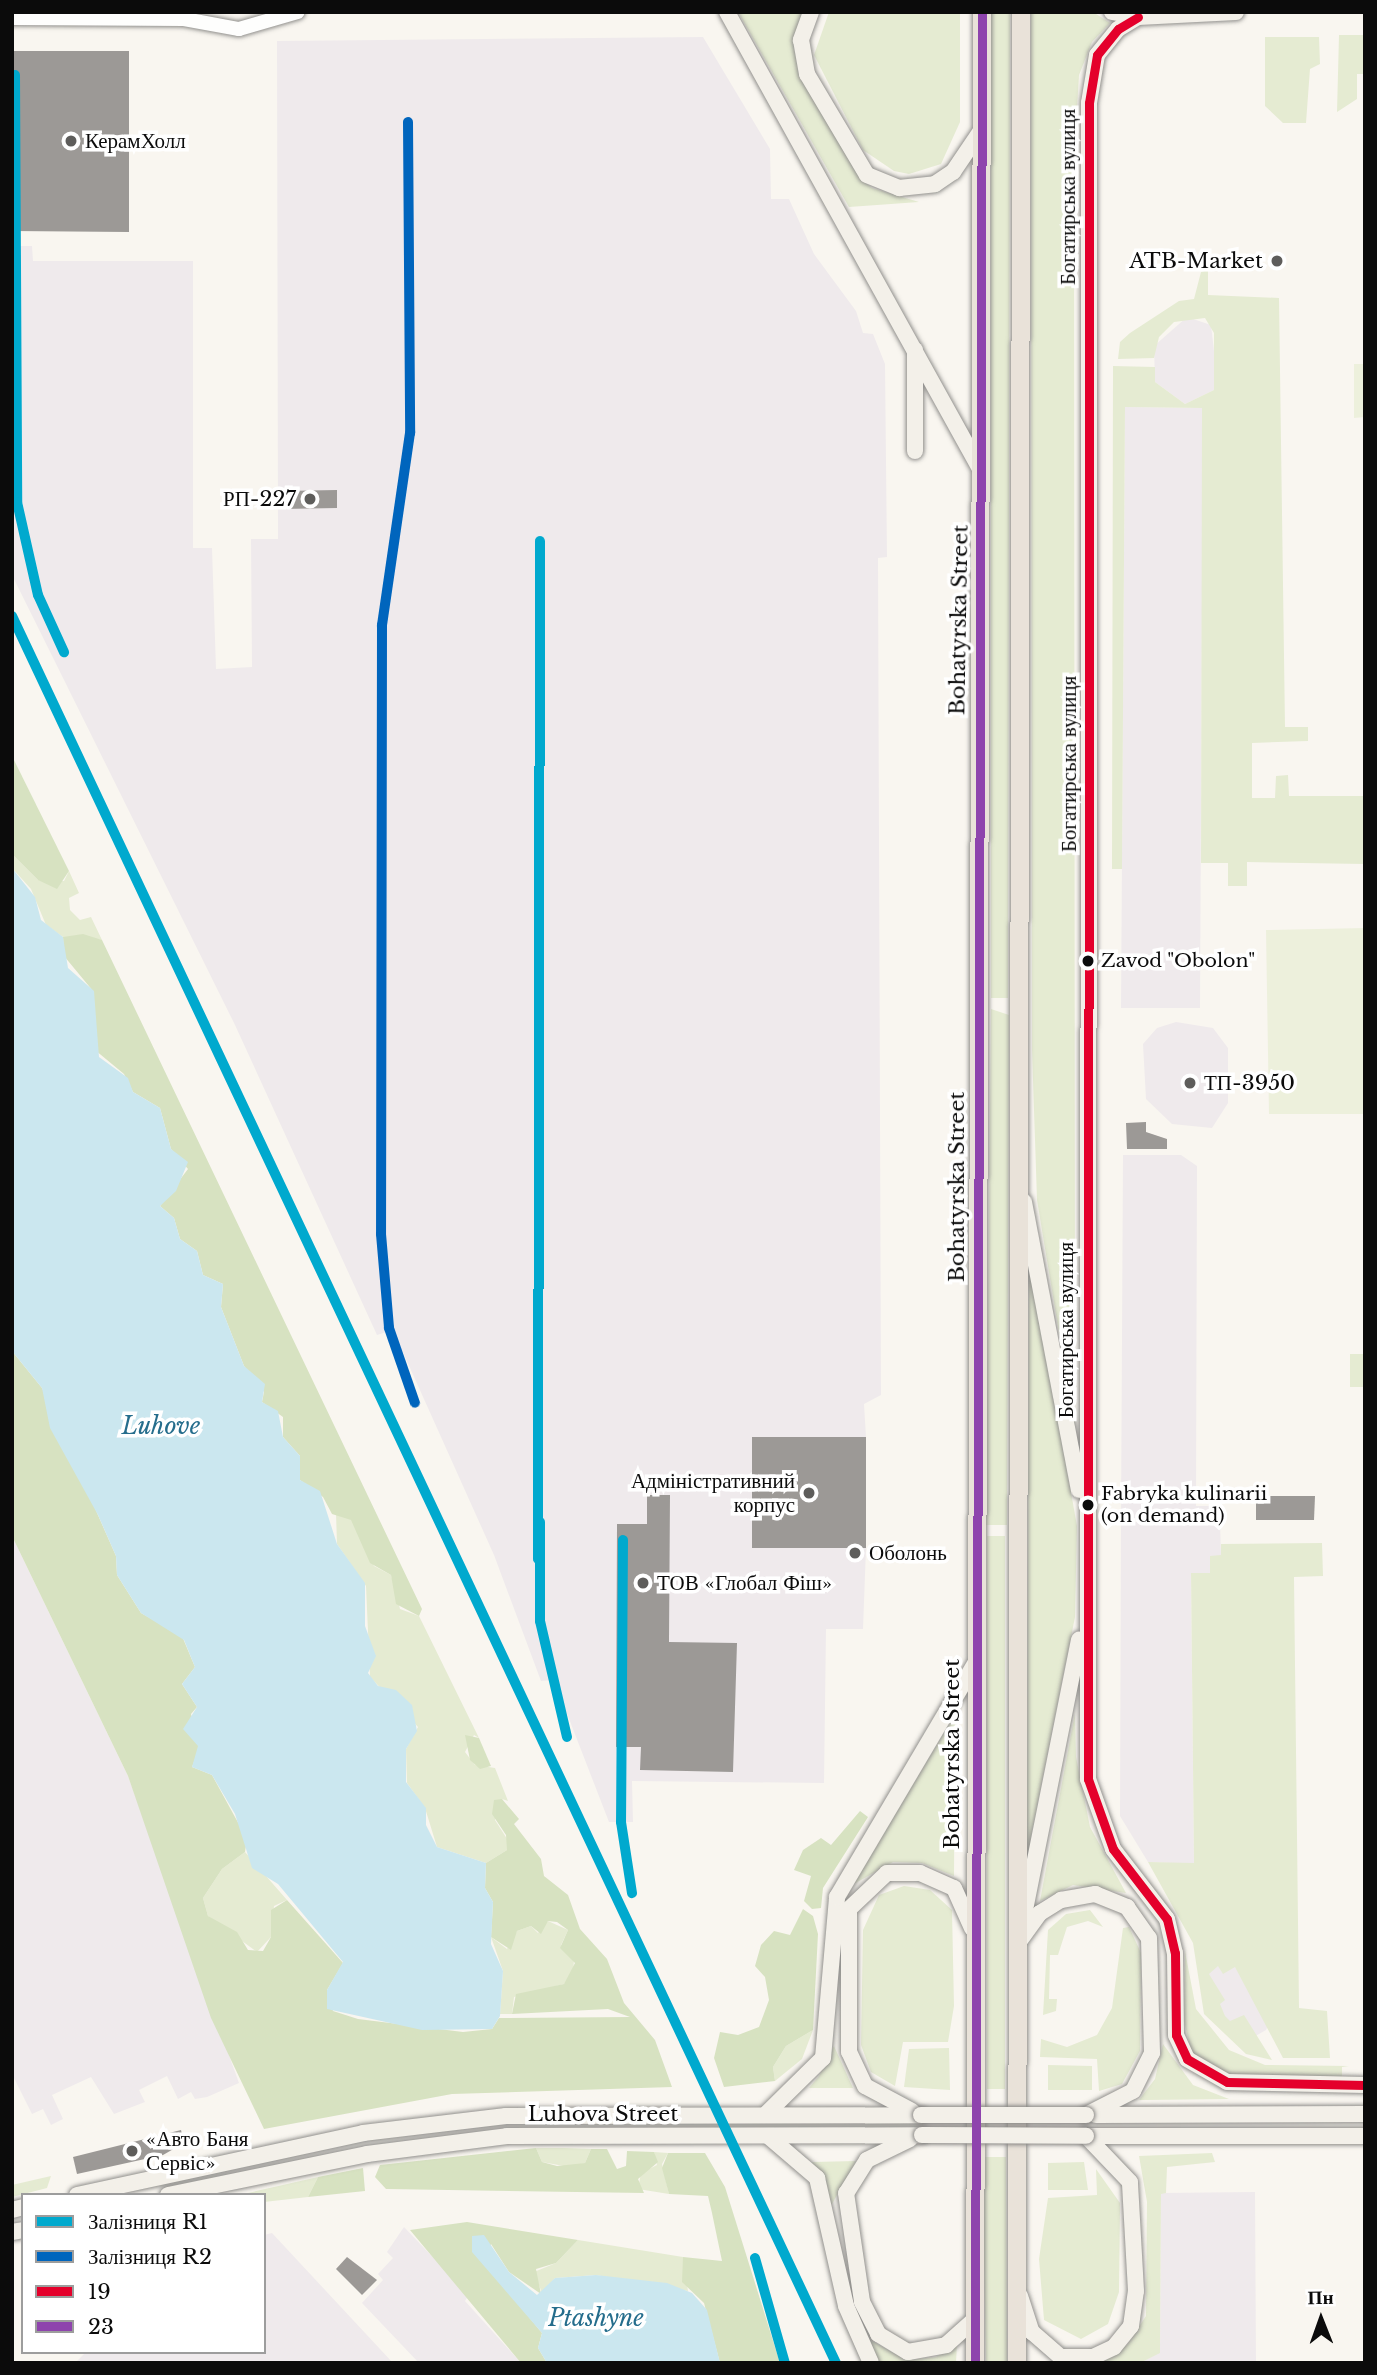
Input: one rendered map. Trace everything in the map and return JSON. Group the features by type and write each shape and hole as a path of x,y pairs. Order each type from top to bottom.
{"main road":[{"path":"727,12 915,347 983,475"},
{"path":"811,12 801,40 807,74 867,175 899,188 935,184 953,172 982,129"},
{"name":"Bohatyrska Street","path":"975,2363 974,1938 983,475 982,12"},
{"path":"1017,2363 1021,12"},
{"path":"1112,12 1138,18 1236,12"},
{"name":"Богатирська вулиця","path":"1086,1530 1089,95 1097,55 1118,29 1138,18"},
{"path":"915,347 915,451"},
{"path":"1019,1179 1086,1530 1092,1802 1113,1849 1167,1919 1175,1953 1176,2035 1187,2059 1227,2082 1357,2085"},
{"path":"1018,1943 1086,1608"},
{"path":"759,2113 823,2058 837,1897 976,1662"},
{"path":"921,2115 880,2098 856,2073 846,2029 849,1909 887,1873 920,1873 954,1888 974,1938"},
{"path":"1018,1943 1040,1913 1061,1900 1095,1894 1127,1907 1149,1938 1152,2053 1133,2091 1086,2115"},
{"name":"Luhova Street","path":"86,2193 388,2129 506,2116 663,2113 1365,2114"},
{"name":"Luhova Street","path":"178,2193 440,2142 672,2134 1365,2136"},
{"path":"922,2135 867,2160 846,2193 862,2302 878,2334 908,2352 946,2345 974,2320"},
{"path":"760,2136 817,2178 842,2292 871,2363"},
{"path":"1017,2288 1032,2332 1061,2357 1093,2357 1114,2347 1131,2326 1136,2291 1130,2182 1086,2136"}],"street":[{"path":"12,18 184,19 239,29 298,12"}],"shaded area":[{"path":"703,37 770,149 771,199 789,199 814,254 856,311 863,333 873,334 885,364 887,557 878,558 881,1395 864,1404 866,1437 752,1438 752,1548 866,1548 863,1629 826,1629 824,1783 632,1781 633,1822 609,1822 554,1680 541,1681 494,1555 393,1330 377,1335 235,1025 12,575 12,246 32,246 33,261 193,261 193,548 212,548 216,669 252,667 251,539 278,539 277,41"},
{"path":"1187,317 1211,325 1217,377 1214,390 1185,404 1155,382 1154,346"},
{"path":"1125,407 1203,408 1200,1008 1121,1008"},
{"path":"1176,1022 1213,1028 1228,1048 1228,1103 1212,1128 1172,1124 1146,1099 1143,1044 1157,1028"},
{"path":"1123,1155 1181,1155 1197,1166 1196,1506 1214,1506 1214,1519 1121,1520"},
{"path":"1121,1522 1220,1522 1221,1555 1210,1573 1191,1573 1194,1864 1148,1862 1120,1816"},
{"path":"12,1536 128,1776 239,2083 207,2097 195,2099 191,2092 178,2099 167,2076 139,2090 145,2102 114,2114 91,2077 52,2095 63,2119 51,2125 43,2109 32,2114 12,2074"},
{"path":"1212,1933 1273,2016 1266,2030 1243,2043 1205,2010"},
{"path":"1255,2192 1256,2363 1140,2363 1160,2352 1161,2193"},
{"path":"404,2227 469,2295 465,2301 521,2363 419,2363 362,2303 383,2280 378,2274 393,2258 387,2252"},
{"path":"272,2233 393,2363 77,2361 84,2354 266,2354 266,2234"}],"green space":[{"path":"738,12 803,12 794,47 799,75 860,178 872,188 919,202 849,207"},
{"path":"829,12 960,12 960,122 941,164 909,174 894,171 863,150 814,55"},
{"path":"991,12 1010,12 1008,998 991,998"},
{"path":"1031,12 1093,12 1110,23 1092,42 1079,75 1074,157 1075,1429 1037,1200 1032,1050"},
{"path":"1339,35 1365,35 1365,74 1357,74 1357,99 1337,112"},
{"path":"1265,37 1319,37 1320,64 1310,69 1306,123 1283,123 1265,106"},
{"path":"1208,270 1208,295 1279,298 1285,727 1308,727 1308,741 1252,743 1252,798 1275,798 1276,776 1288,775 1289,796 1365,796 1365,864 1247,862 1247,886 1228,886 1228,863 1201,863 1202,408 1125,407 1122,869 1112,869 1113,366 1155,367 1155,382 1185,404 1214,390 1214,333 1205,318 1174,322 1159,337 1154,358 1118,359 1120,342 1130,333 1179,301 1194,299 1201,272"},
{"path":"1354,364 1365,364 1365,417 1354,418"},
{"path":"12,756 69,871 57,889 38,880 12,854"},
{"path":"12,854 38,880 64,881 69,871 79,893 69,898 70,910 80,920 91,917 102,940 63,937 46,925 31,889 12,868"},
{"path":"1365,928 1365,1114 1269,1114 1266,930"},
{"path":"83,934 102,940 422,1609 419,1616 396,1604 391,1575 370,1563 351,1520 332,1514 323,1497 300,1480 300,1456 283,1437 283,1417 262,1402 264,1392 244,1366 221,1307 223,1284 203,1275 197,1251 180,1239 174,1218 160,1206 188,1169 171,1149 160,1108 133,1092 124,1074 95,1050 93,991 64,956 63,937"},
{"path":"991,1009 1009,1015 1007,1525 986,1525"},
{"path":"1029,1258 1077,1526 1075,1617 1027,1856"},
{"path":"12,1351 42,1388 116,1556 117,1575 141,1613 182,1636 195,1667 182,1684 197,1707 191,1714 199,1749 192,1767 212,1775 247,1839 245,1852 222,1869 203,1898 208,1916 237,1932 248,1950 263,1951 271,1937 271,1910 287,1900 343,1963 327,1990 333,2011 358,2019 463,2032 492,2029 499,2018 630,2017 608,2009 512,2014 516,1994 564,1984 575,1963 560,1948 568,1930 557,1922 548,1921 541,1934 531,1926 517,1931 511,1950 491,1937 493,1902 485,1888 486,1863 507,1850 506,1835 492,1814 494,1800 502,1799 519,1819 514,1824 541,1859 544,1876 568,1895 580,1929 607,1959 624,2003 655,2040 672,2087 452,2094 264,2129 211,2018 128,1776 12,1536"},
{"path":"1350,1354 1365,1354 1365,1387 1350,1387"},
{"path":"336,1513 352,1520 374,1566 391,1575 400,1609 419,1616 479,1738 474,1735 465,1752 475,1765 495,1768 508,1801 502,1799 495,1820 509,1842 507,1850 486,1863 437,1847 425,1808 407,1783 406,1749 418,1727 370,1677 366,1586 337,1544"},
{"path":"987,1536 1005,1536 1005,2089 987,2089"},
{"path":"1322,1543 1323,1576 1294,1577 1299,2008 1327,2011 1330,2058 1283,2058 1235,1967 1223,1974 1218,1966 1209,1974 1225,2000 1220,2004 1225,2016 1230,2021 1244,2015 1272,2060 1246,2054 1204,2014 1193,1943 1148,1862 1194,1863 1191,1573 1210,1573 1210,1556 1221,1555 1221,1544"},
{"path":"1075,1713 1076,1757 1090,1827 1126,1893 1073,1885 1040,1901"},
{"path":"955,1715 954,1876 922,1863 893,1862 852,1885"},
{"path":"465,1735 479,1738 491,1766 480,1769 470,1760"},
{"path":"860,1811 868,1817 823,1888 821,1908 812,1909 804,1901 811,1876 794,1870 803,1850 821,1838 831,1845"},
{"path":"245,1852 287,1900 274,1906 271,1937 257,1952 208,1916 203,1898 222,1869"},
{"path":"904,1886 930,1890 952,1910 954,2006 948,2042 903,2042 895,2086 871,2072 861,2045 863,1930 879,1895"},
{"path":"803,1909 813,1916 818,1934 813,2030 786,2046 773,2067 775,2081 724,2087 714,2058 720,2032 738,2035 759,2027 769,2000 765,1977 755,1966 761,1945 774,1931 790,1935"},
{"path":"1090,1910 1103,1927 1088,1921 1067,1927 1058,1955 1050,1955 1049,1999 1057,1999 1056,2011 1043,2015 1048,1930 1066,1914"},
{"path":"548,1921 568,1930 561,1945 574,1959 573,1974 564,1984 514,1997 512,2014 500,2014 503,1971 491,1937 507,1949 517,1931 531,1926 538,1933"},
{"path":"1129,1927 1141,1953 1140,2051 1122,2084 1099,2091 1097,2059 1040,2057 1041,2039 1067,2047 1097,2035 1112,2008 1123,1928"},
{"path":"1185,1951 1196,2009 1229,2050 1265,2065 1349,2066 1342,2067 1342,2077 1228,2077 1192,2054 1184,2021"},
{"path":"813,2030 802,2059 775,2081 773,2067 786,2046"},
{"path":"1163,2044 1193,2085 1229,2099 1139,2100 1155,2079"},
{"path":"834,2046 853,2088 809,2088 819,2076"},
{"path":"949,2048 950,2090 904,2087 909,2049"},
{"path":"1048,2065 1092,2066 1092,2090 1048,2090"},
{"path":"536,2148 591,2149 585,2163 569,2167 542,2162"},
{"path":"536,2148 542,2162 557,2166 585,2163 591,2149 607,2149 617,2169 626,2166 627,2151 654,2152 658,2162 638,2179 644,2193 386,2189 375,2177 380,2165"},
{"path":"654,2152 668,2153 662,2164 669,2194 638,2189 641,2173 657,2165"},
{"path":"668,2153 705,2153 725,2187 780,2363 720,2363 704,2303 682,2282 683,2257 722,2261 708,2196 669,2194 662,2168"},
{"path":"1212,2153 1215,2162 1167,2167 1166,2193 1161,2194 1160,2353 1140,2363 1098,2363 1127,2345 1146,2316 1147,2202 1139,2156"},
{"path":"982,2157 1006,2157 1007,2363 986,2363"},
{"path":"856,2161 832,2204 828,2204 812,2162"},
{"path":"1084,2162 1088,2190 1048,2190 1048,2163"},
{"path":"363,2168 365,2191 308,2197 318,2177"},
{"path":"1096,2169 1120,2203 1119,2292 1108,2324 1081,2339 1044,2320 1039,2259 1048,2198 1097,2195"},
{"path":"51,2176 47,2188 12,2197 12,2185"},
{"path":"318,2177 308,2197 266,2202 266,2193 248,2193"},
{"path":"467,2222 578,2240 556,2263 536,2269 541,2294 509,2272 491,2244 485,2264 542,2333 538,2348 547,2363 521,2363 410,2230"},
{"path":"578,2240 683,2257 688,2291 596,2275 555,2278 542,2293 534,2272 556,2263"},
{"path":"867,2338 906,2360 936,2357 957,2344 956,2363 876,2363"}],"water":[{"name":"Luhove","path":"12,868 35,897 41,920 63,937 68,968 94,991 99,1057 128,1078 133,1092 160,1108 171,1149 188,1162 176,1191 160,1206 174,1218 180,1239 197,1251 203,1275 223,1284 221,1307 244,1366 265,1384 262,1402 278,1411 283,1437 300,1456 300,1480 320,1491 337,1544 365,1583 365,1626 376,1656 368,1673 378,1686 396,1690 412,1705 417,1731 406,1749 406,1782 426,1808 426,1825 437,1847 486,1863 485,1888 493,1902 491,1944 503,1971 500,2016 492,2029 422,2030 327,2009 327,1990 343,1962 278,1884 252,1868 235,1814 212,1775 192,1767 198,1746 183,1729 197,1707 182,1684 195,1667 184,1640 141,1613 117,1575 116,1556 98,1515 50,1428 42,1388 12,1351"},
{"name":"Ptashyne","path":"484,2235 509,2272 537,2295 555,2278 596,2275 667,2283 692,2293 707,2310 720,2363 547,2363 538,2348 542,2333 472,2252 472,2236"}],"building":[{"name":"КерамХолл","path":"12,51 129,51 129,232 12,231"},
{"name":"РП-227","path":"337,490 337,508 282,509 282,491"},
{"path":"1146,1122 1146,1132 1167,1139 1167,1149 1127,1149 1126,1123"},
{"name":"Адміністративний корпус","path":"752,1437 866,1437 866,1548 752,1548"},
{"name":"ТОВ «Глобал Фіш»","path":"647,1495 670,1495 669,1642 737,1643 733,1772 640,1770 641,1747 616,1747 617,1524 647,1524"},
{"path":"1256,1496 1315,1496 1314,1520 1256,1520"},
{"name":"«Авто Баня Сервіс»","path":"181,2130 184,2143 163,2155 77,2174 73,2157"},
{"path":"347,2257 377,2280 362,2295 336,2269"}],"rail line":[{"name":"R1","path":"15,75 17,502 38,595 64,652"},
{"name":"R2","path":"408,122 410,433 382,625 381,1234 389,1328 415,1403"},
{"name":"R1","path":"538,1559 540,541"},
{"name":"R1","path":"12,616 836,2363"},
{"name":"R1","path":"540,1522 540,1621 567,1737"},
{"name":"R1","path":"623,1540 621,1822 632,1893"},
{"name":"R1","path":"755,2258 785,2363"}],"transit line":[{"name":"23","path":"975,2363 982,12"},
{"name":"19","path":"1138,17 1118,29 1097,55 1089,103 1088,1779 1113,1849 1167,1919 1175,1953 1176,2035 1187,2059 1227,2082 1365,2085"}],"place":[{"name":"КерамХолл","path":"71,141"},
{"name":"ATB-Market","path":"1277,261"},
{"name":"РП-227","path":"310,499"},
{"name":"Zavod \"Obolon\"","path":"1088,961"},
{"name":"ТП-3950","path":"1190,1083"},
{"name":"Адміністративний корпус","path":"809,1493"},
{"name":"Fabryka kulinarii (on demand)","path":"1088,1505"},
{"name":"Оболонь","path":"855,1553"},
{"name":"ТОВ «Глобал Фіш»","path":"643,1583"},
{"name":"«Авто Баня Сервіс»","path":"132,2151"}]}
